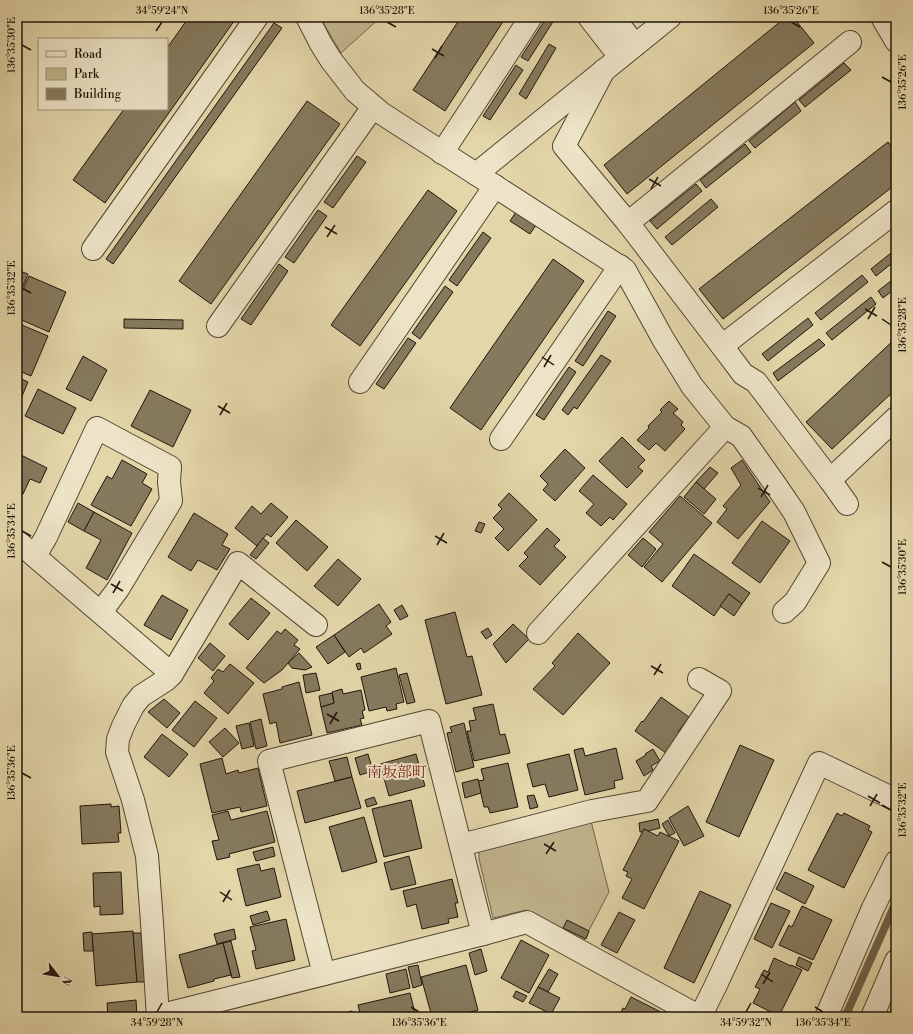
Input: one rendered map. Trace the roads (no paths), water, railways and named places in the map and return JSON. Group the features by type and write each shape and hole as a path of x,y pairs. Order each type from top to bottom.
{"street":[{"path":"93,250 257,17"},
{"path":"307,17 331,60 355,91 373,107 625,270 663,339 692,386 725,427 741,436 777,486 794,512 819,563 795,602 784,612"},
{"path":"442,153 531,17"},
{"path":"589,17 620,57"},
{"path":"613,17 620,57 564,146 628,224 743,374 756,382 847,504"},
{"path":"476,174 670,17"},
{"path":"882,17 896,41"},
{"path":"628,224 850,42"},
{"path":"218,326 373,107"},
{"path":"360,382 495,186"},
{"path":"722,346 896,211"},
{"path":"501,439 620,266"},
{"path":"830,480 896,418"},
{"path":"538,633 725,427"},
{"path":"35,556 46,537 97,428 170,468 169,482 171,501 118,589 101,612"},
{"path":"17,541 172,674"},
{"path":"316,625 238,563 172,674 166,680 141,696 133,706 123,726 118,739 117,752 133,800 147,856 158,1017 527,922 700,1017 719,980 819,763 896,800"},
{"path":"461,845 592,811 647,801 720,692 699,679"},
{"path":"324,974 269,761 429,721 483,934"},
{"path":"826,1017 873,908 896,862"},
{"path":"872,1017 896,960"}],"waterway":[{"path":"845,1017 896,902"}],"district":[{"name":"南坂部町","path":"397,772"}]}
